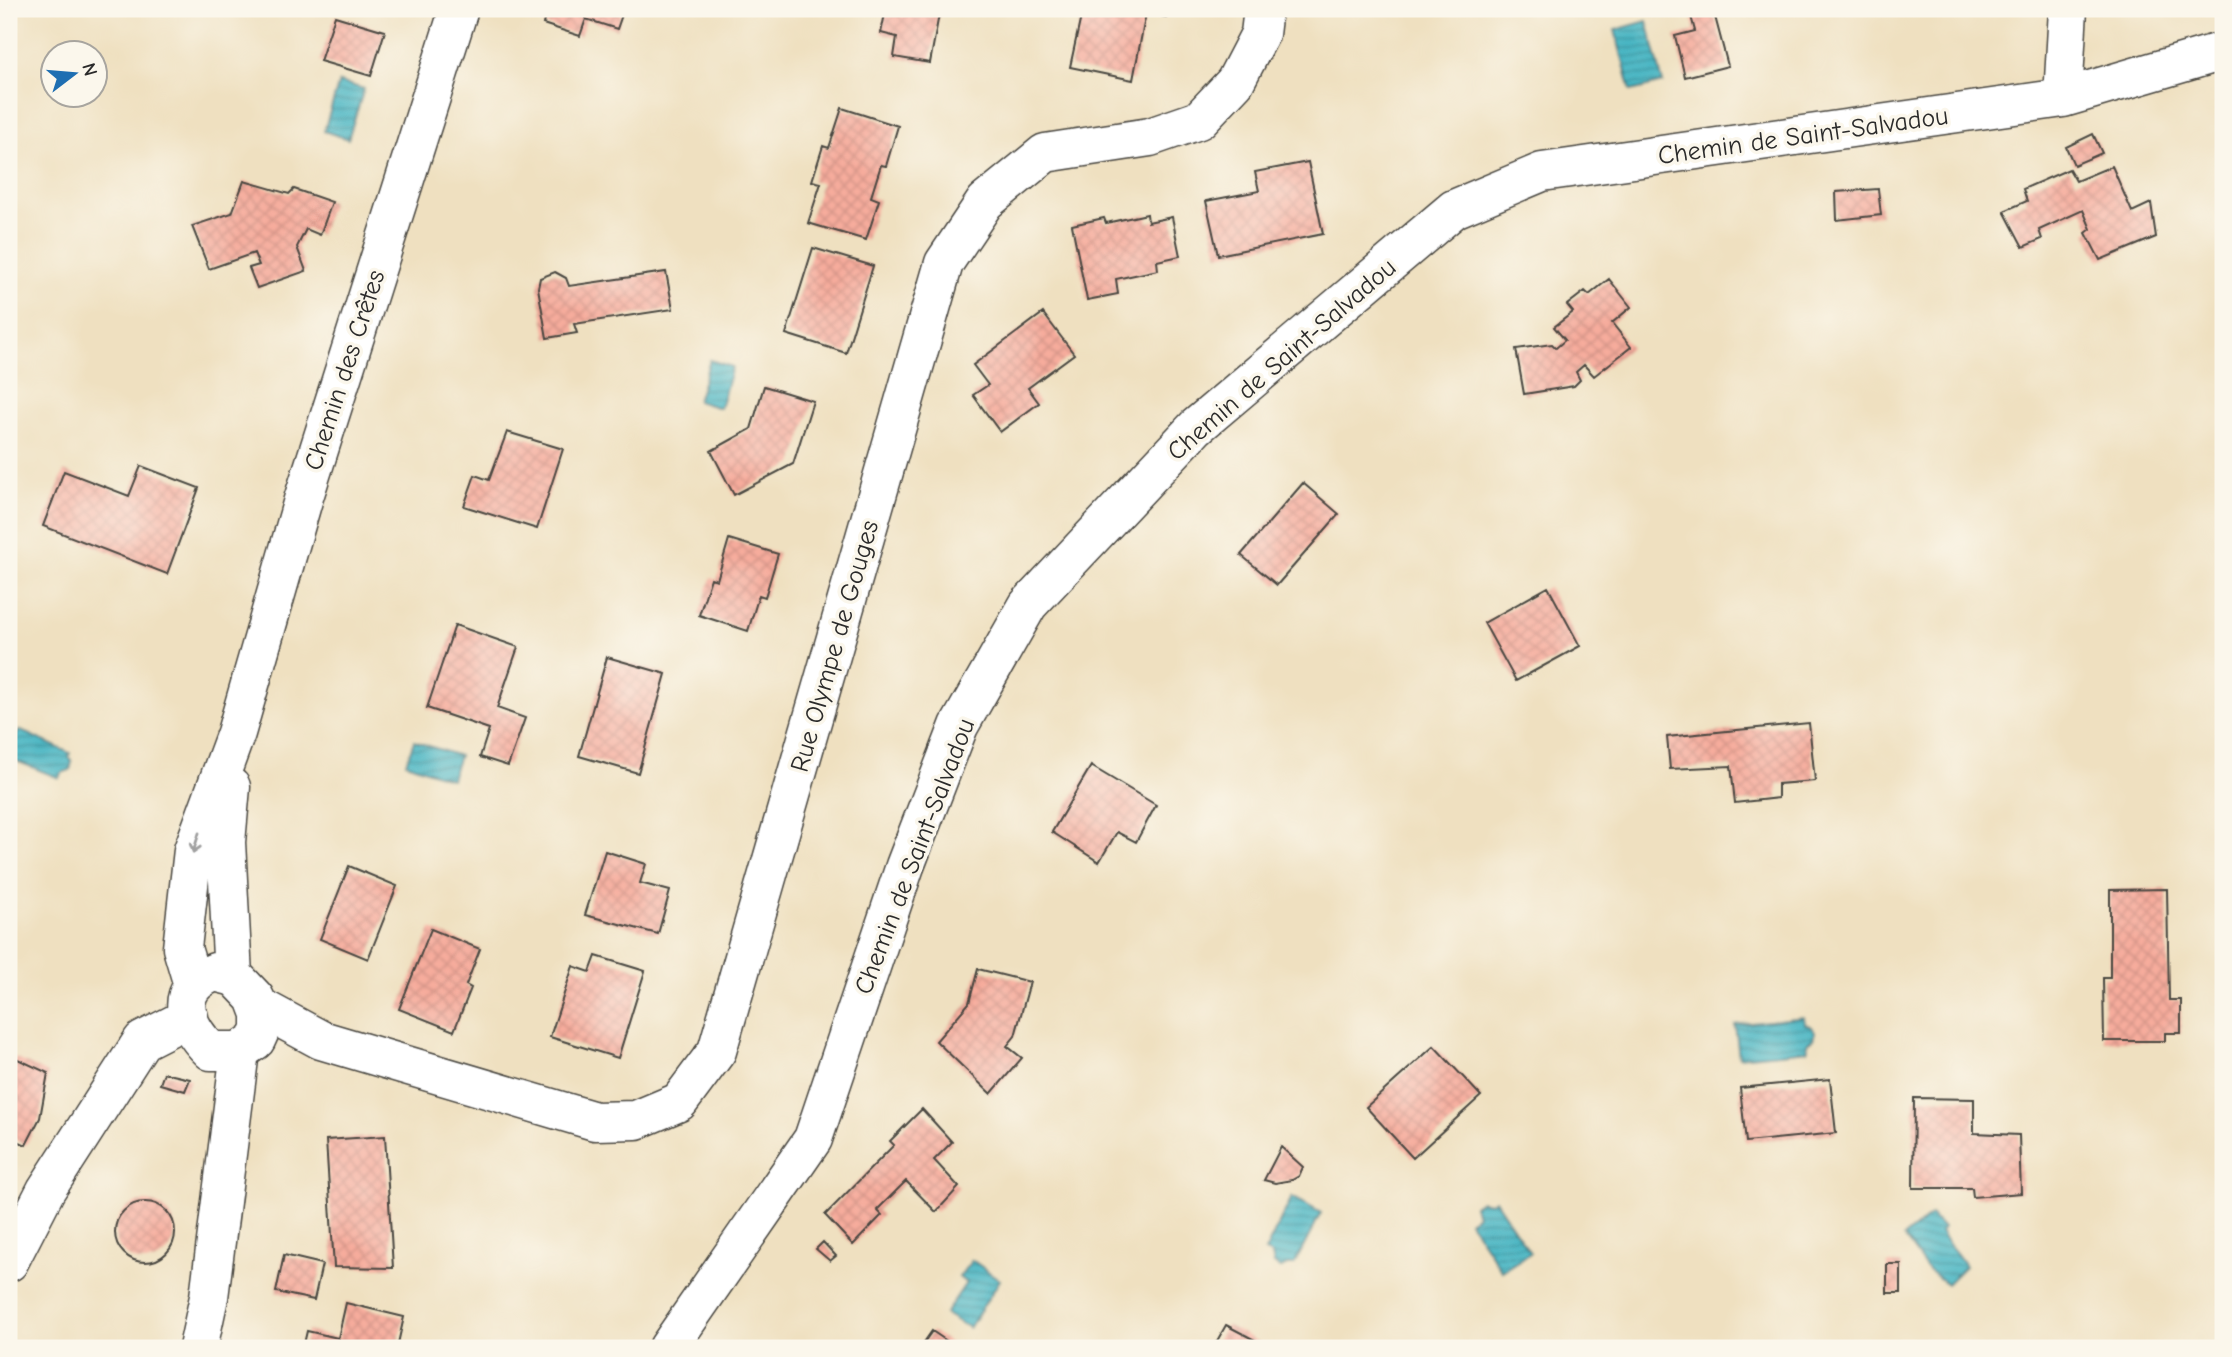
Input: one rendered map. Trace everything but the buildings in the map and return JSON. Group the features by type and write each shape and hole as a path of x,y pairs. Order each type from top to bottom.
{"street":[{"name":"Chemin des Crêtes","path":"191,1001 182,948 193,850 236,733 303,500 459,9"},
{"name":"Rue Olympe de Gouges","path":"241,1038 341,1045 595,1121 636,1120 679,1102 717,1051 944,263 985,202 1045,153 1150,137 1199,120 1235,82 1260,34 1263,9"},
{"path":"2063,98 2068,9"},
{"name":"Chemin de Saint-Salvadou","path":"668,1348 813,1139 905,866 959,726 1028,605 1196,427 1454,208 1542,172 2063,98 2223,51"},
{"name":"Chemin des Crêtes","path":"233,976 226,842 236,733"},
{"path":"9,1262 46,1190 142,1041 191,1001 202,977 215,972 233,976 255,998 241,1038 209,1297 198,1348"},
{"path":"191,1001 197,1037 211,1051 241,1038"}],"water":[{"path":"1647,21 1663,83 1631,91 1615,30"},
{"path":"339,82 364,89 348,139 324,131"},
{"path":"710,360 732,367 720,408 697,401"},
{"path":"19,730 70,753 70,770 61,773 59,778 9,758"},
{"path":"414,741 459,756 451,779 406,763"},
{"path":"1804,1017 1805,1024 1811,1026 1815,1032 1813,1039 1807,1043 1808,1050 1739,1057 1735,1025"},
{"path":"1292,1197 1321,1213 1294,1265 1281,1268 1274,1264 1272,1255 1265,1252"},
{"path":"1495,1200 1530,1253 1502,1271 1469,1221 1477,1215 1474,1206 1481,1201 1490,1203"},
{"path":"1931,1215 1943,1228 1940,1232 1965,1266 1947,1284 1928,1270 1904,1237"},
{"path":"972,1260 1000,1280 969,1328 945,1314 966,1283 959,1277"}]}
